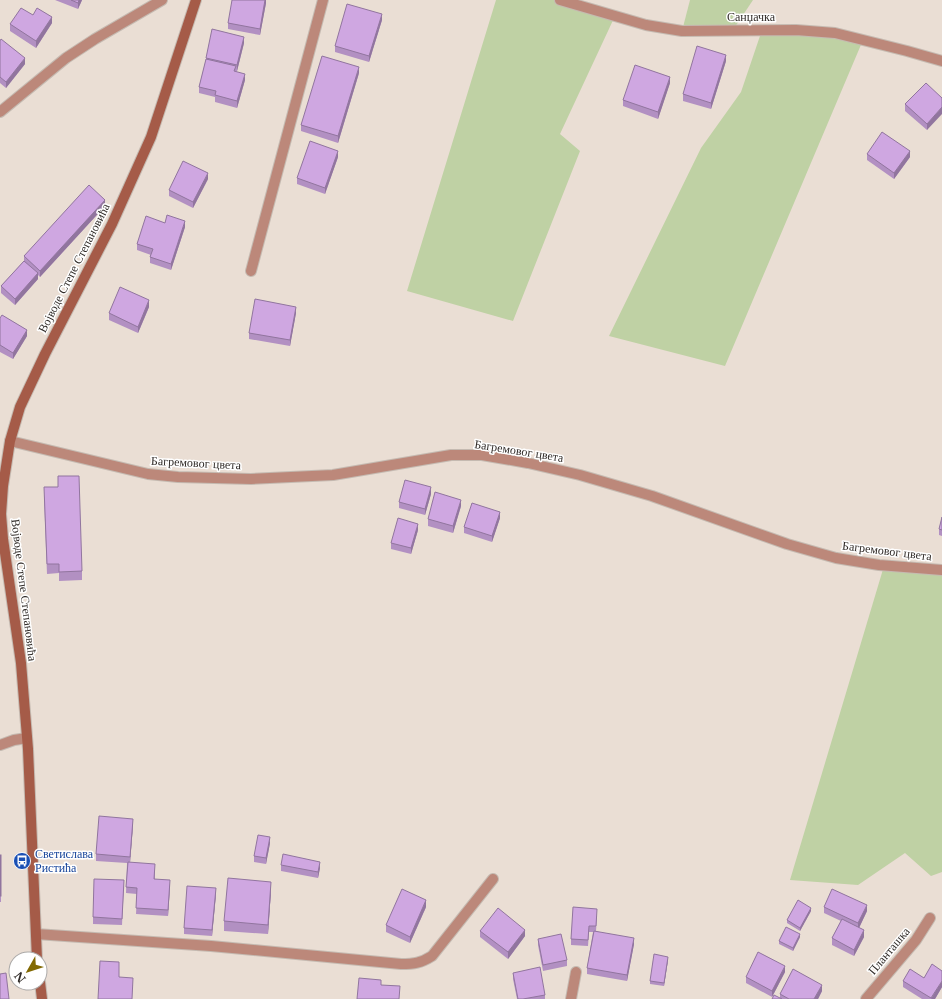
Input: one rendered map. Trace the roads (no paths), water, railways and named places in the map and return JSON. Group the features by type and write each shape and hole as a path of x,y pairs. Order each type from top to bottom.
{"street":[{"path":"0,112 66,58 95,39 162,0"},
{"name":"Војводе Степе Степановића","path":"37,951 27,738 21,663 3,539 1,514 3,486 10,441 20,407 45,354 112,224 151,137 196,0"},
{"path":"251,271 323,0"},
{"name":"Санџачка","path":"560,0 646,25 682,31 796,30 835,33 942,61"},
{"name":"Багремовог цвета","path":"10,441 148,474 178,477 251,479 333,475 452,455 482,455 528,463 580,475 652,496 787,544 836,558 879,565 942,570"},
{"path":"0,745 27,738"},
{"path":"36,934 211,946 401,964 415,964 432,956 493,878"},
{"name":"Планташка","path":"866,999 916,940 930,918"},
{"path":"571,999 576,972"}],"place":[{"name":"Светислава Ристића","path":"22,861"}]}
